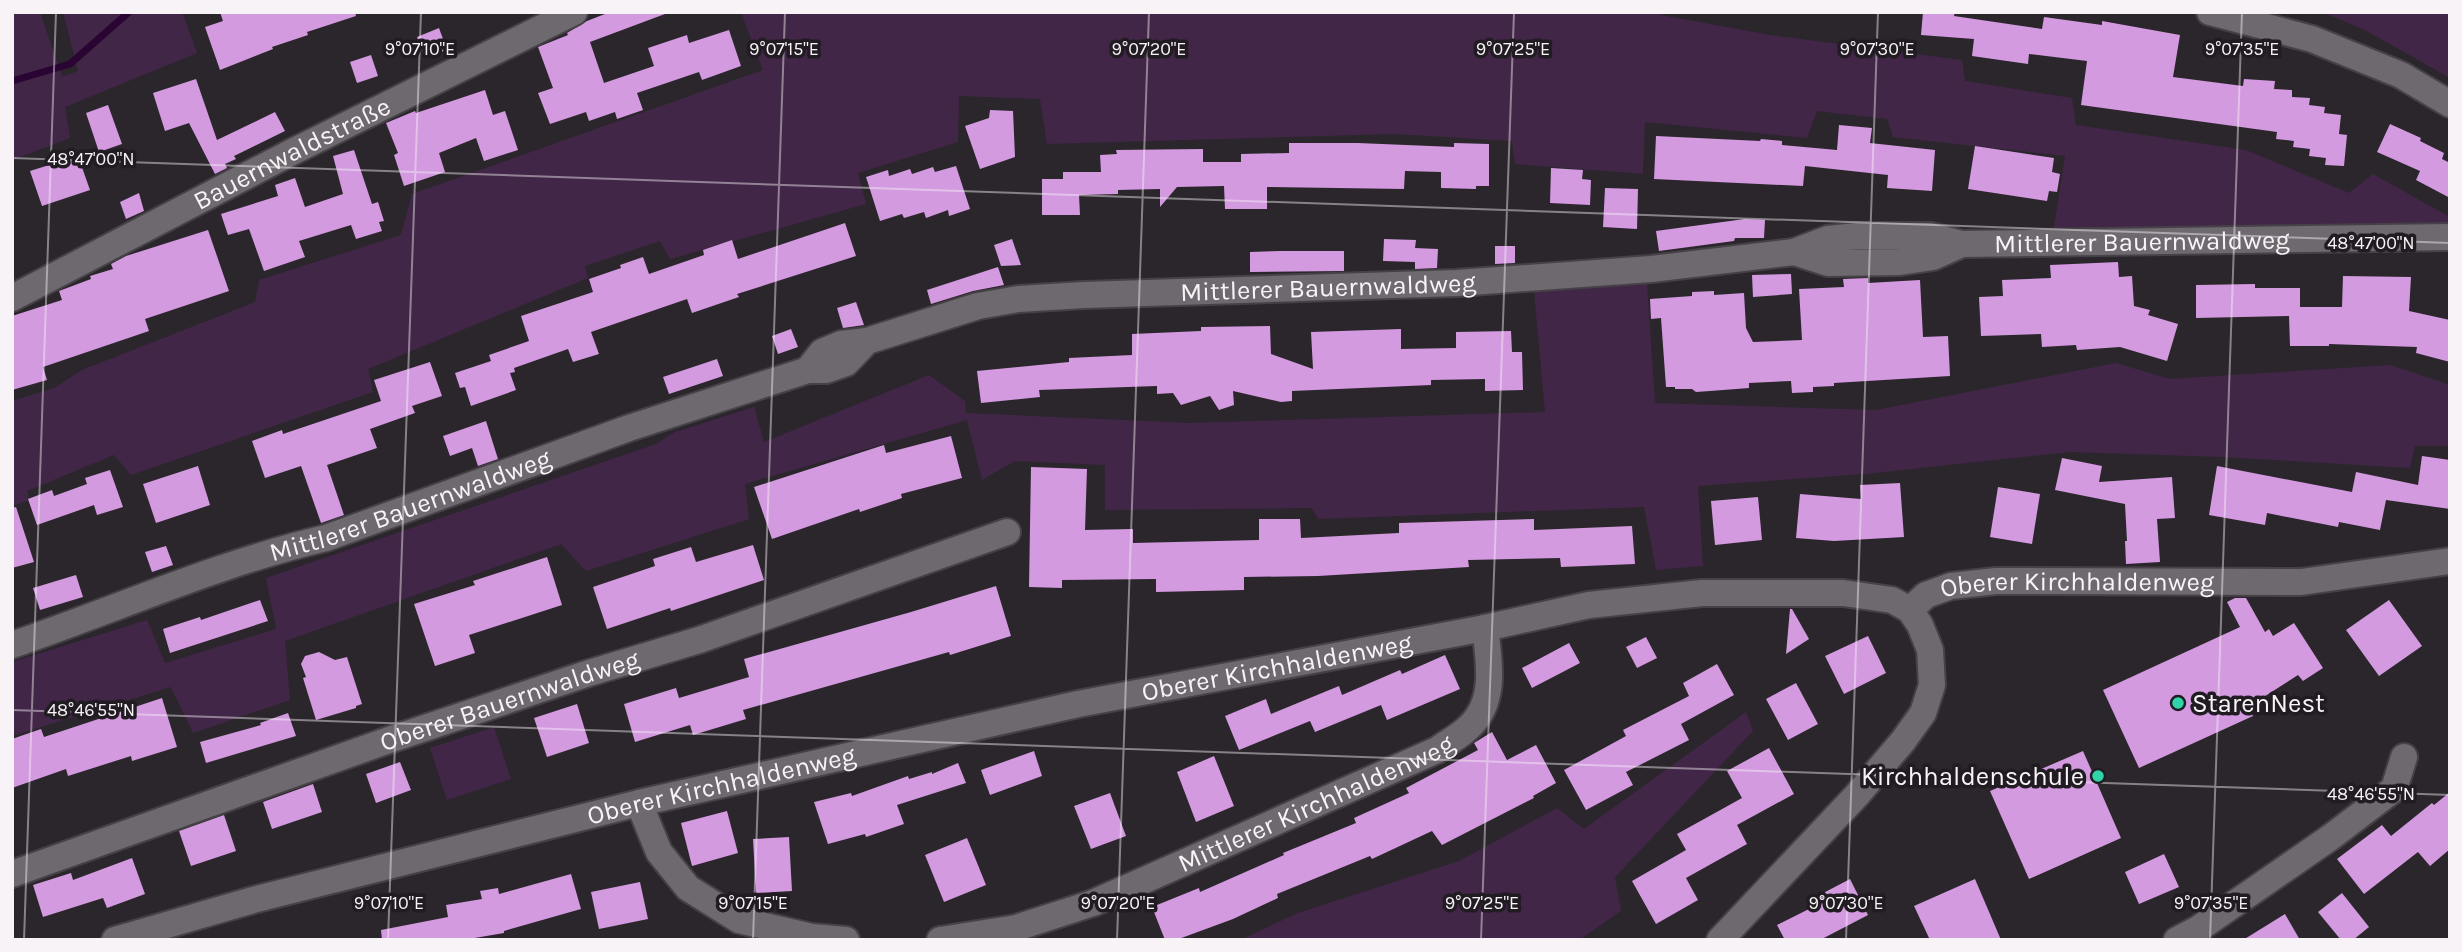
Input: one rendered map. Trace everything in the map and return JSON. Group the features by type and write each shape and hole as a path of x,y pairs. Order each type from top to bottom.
{"street":[{"name":"Bauernwaldstraße","path":"12,298 292,152 574,12"},
{"path":"2210,12 2312,39 2400,75 2450,104"},
{"path":"1857,236 1858,262"},
{"name":"Mittlerer Bauernwaldweg","path":"12,645 198,576 285,547 327,538 629,428 808,370 826,370 846,363 867,341 978,306 1018,299 1457,284 1651,269 1794,252 1828,239 1857,236 1933,257 1962,244 2450,237"},
{"name":"Mittlerer Bauernwaldweg","path":"1794,252 1828,263 1858,262 1900,249"},
{"name":"Oberer Bauernwaldweg","path":"12,874 402,736 589,673 699,640 1007,533"},
{"name":"Oberer Kirchhaldenweg","path":"115,940 253,900 639,803 1078,704 1485,628 1589,605 1702,593 1843,593 1892,600 1910,610 1926,595 1951,586 1996,581 2301,582 2450,561"},
{"path":"1720,940 1857,795 1923,713 1933,685 1930,650 1920,625 1910,610"},
{"name":"Mittlerer Kirchhaldenweg","path":"940,940 1016,928 1093,903 1437,750 1470,726 1487,701 1490,668 1485,628"},
{"path":"2176,940 2198,929 2331,837 2394,789 2404,757"},
{"path":"639,803 659,852 688,888 739,920 812,937 846,940"}],"shaded area":[{"path":"12,12 40,12 62,77 78,71 63,12 182,12 197,53 65,107 70,138 12,160"},
{"path":"741,12 1660,12 1661,15 1770,35 1962,60 1965,81 2072,98 2076,125 2246,150 2349,193 2373,174 2450,217 2450,225 2054,228 2065,156 1893,137 1887,119 1817,111 1807,138 1645,122 1643,174 1515,164 1512,141 1394,134 1047,144 1040,99 959,96 958,142 858,173 866,204 670,259 660,241 585,266 588,278 368,369 373,392 131,475 114,455 27,491 29,500 12,506 12,401 54,388 82,370 255,302 259,280 401,235 412,194 763,70"},
{"path":"2322,12 2450,12 2450,78 2365,30"},
{"path":"1647,283 1655,403 1876,410 2116,363 2170,379 2390,365 2450,385 2450,446 2415,446 2410,468 2222,457 2070,452 1865,474 1698,486 1703,566 1656,570 1644,507 1318,519 1312,508 1105,510 1105,465 1015,461 982,480 967,420 745,484 749,519 586,571 561,544 285,641 290,700 193,733 171,687 12,736 12,662 147,620 165,663 276,629 266,578 656,444 675,432 754,407 764,442 929,375 965,401 966,413 1190,423 1545,412 1534,291"},
{"path":"1746,712 1753,731 1615,877 1621,911 1579,940 1240,940 1298,913 1459,861 1557,808 1584,829"},
{"path":"494,727 511,779 447,800 430,748"}],"building":[{"path":"220,12 355,12 356,16 307,32 308,35 272,47 273,49 220,70 205,27 223,21"},
{"path":"610,12 665,14 590,42 604,83 654,66 648,48 687,35 689,43 729,30 741,66 702,80 699,72 637,93 643,110 617,119 615,112 589,121 586,112 550,124 538,93 553,88 538,47 568,35 567,33 587,21"},
{"path":"1923,12 1955,12 1954,16 2042,29 2044,17 2102,25 2102,21 2180,35 2173,77 2243,86 2244,79 2275,81 2274,89 2292,90 2292,97 2310,98 2309,105 2325,107 2324,113 2341,115 2339,134 2347,135 2344,166 2325,165 2326,158 2309,156 2310,149 2293,147 2294,141 2276,139 2277,132 2081,105 2087,61 2029,54 2028,64 1972,56 1974,39 1921,35"},
{"path":"439,28 447,50 425,58 417,37"},
{"path":"371,55 378,76 357,83 350,62"},
{"path":"196,79 217,140 275,112 285,131 234,156 236,159 225,164 227,168 215,174 189,123 165,131 153,93"},
{"path":"485,90 493,115 505,111 518,150 484,161 476,138 439,153 445,172 404,186 394,155 398,153 386,123 415,111 416,113"},
{"path":"108,105 122,144 99,152 86,113"},
{"path":"990,110 1013,111 1015,157 980,169 965,126 989,118"},
{"path":"2390,124 2421,138 2420,141 2444,153 2442,159 2450,163 2450,198 2416,180 2420,171 2377,152"},
{"path":"1839,125 1872,128 1870,143 1935,150 1932,191 1887,188 1888,175 1805,166 1803,186 1654,179 1656,136 1761,139 1782,141 1782,145 1837,150"},
{"path":"1289,143 1454,147 1454,143 1489,144 1489,186 1476,186 1476,189 1441,188 1441,172 1405,171 1404,189 1267,187 1267,209 1225,209 1224,186 1177,187 1160,207 1160,189 1118,190 1118,194 1079,195 1080,215 1042,215 1042,179 1063,179 1063,172 1101,172 1100,155 1117,154 1116,150 1203,149 1203,162 1241,162 1241,154 1289,153"},
{"path":"1975,146 2054,158 2052,172 2060,174 2057,192 2049,191 2047,201 1968,189"},
{"path":"354,150 372,204 378,202 384,221 379,222 382,231 356,239 351,225 299,241 305,257 264,271 249,229 228,235 221,214 278,196 275,185 295,178 305,207 343,194 333,156"},
{"path":"78,156 90,190 42,206 30,171"},
{"path":"956,166 970,209 949,216 948,210 926,218 924,212 904,218 902,214 880,221 866,177 888,170 889,176 910,169 912,174 933,167 935,172"},
{"path":"1551,168 1583,170 1582,179 1591,180 1590,205 1550,203"},
{"path":"1605,188 1638,189 1637,229 1603,227"},
{"path":"139,193 144,211 126,219 120,202"},
{"path":"1745,219 1765,220 1764,238 1735,238 1734,241 1659,251 1656,231"},
{"path":"845,223 856,256 737,294 739,297 692,313 687,299 591,332 599,354 573,362 568,349 514,368 515,372 510,373 516,390 471,406 465,387 460,388 455,373 491,361 489,355 529,341 521,316 593,292 589,279 621,268 620,265 643,257 649,274 704,255 703,250 732,240 738,259"},
{"path":"208,230 229,291 145,319 149,331 43,367 47,380 12,390 12,316 62,300 59,291 91,279 90,276 113,269 111,264 126,256"},
{"path":"1012,239 1021,265 1001,266 994,245"},
{"path":"1384,239 1416,240 1415,248 1438,249 1437,268 1415,269 1415,262 1383,261"},
{"path":"1495,246 1515,246 1515,263 1495,264"},
{"path":"1344,251 1344,271 1250,272 1250,252"},
{"path":"2118,262 2119,277 2132,276 2134,306 2150,310 2148,315 2178,324 2167,361 2120,347 2077,350 2076,345 2042,347 2041,334 1981,336 1979,297 2003,296 2002,280 2051,278 2050,265"},
{"path":"998,267 1004,285 931,304 927,290"},
{"path":"1791,274 1792,294 1753,297 1752,275"},
{"path":"2343,276 2411,277 2409,311 2450,320 2450,362 2416,353 2417,347 2329,344 2290,346 2289,316 2196,318 2196,285 2255,284 2255,288 2300,288 2300,307 2342,307"},
{"path":"1868,278 1868,283 1920,280 1923,337 1948,336 1950,376 1834,383 1834,386 1813,387 1813,392 1792,393 1791,381 1749,383 1749,388 1696,392 1692,389 1666,387 1661,318 1651,319 1650,299 1692,296 1692,292 1714,291 1714,295 1744,293 1746,328 1753,342 1802,340 1799,289 1844,287 1843,279"},
{"path":"856,302 864,325 843,328 837,308"},
{"path":"1270,326 1271,354 1313,369 1311,332 1401,329 1401,349 1456,348 1456,332 1511,331 1512,352 1522,352 1523,390 1485,391 1485,379 1431,380 1431,385 1292,391 1292,401 1281,402 1233,391 1234,405 1219,410 1210,396 1181,405 1173,393 1157,394 1157,386 1039,390 1040,397 981,403 977,371 1069,362 1069,358 1132,355 1132,334 1201,331 1201,327"},
{"path":"791,329 798,347 778,354 772,336"},
{"path":"717,359 723,376 669,394 663,377"},
{"path":"430,362 442,396 412,406 415,413 370,429 377,448 327,465 344,515 321,523 301,466 265,478 252,441 282,430 283,434 381,401 374,380"},
{"path":"486,421 498,459 478,466 472,448 450,456 443,436"},
{"path":"951,436 962,478 901,494 902,498 860,512 859,509 772,539 754,487 884,445 886,453"},
{"path":"2422,456 2450,460 2450,509 2386,500 2380,530 2339,522 2338,527 2267,513 2265,525 2209,515 2217,466 2352,492 2356,472 2418,485"},
{"path":"2062,458 2102,466 2099,482 2172,477 2175,518 2157,519 2160,562 2126,564 2125,504 2055,490"},
{"path":"198,466 210,505 156,523 143,484"},
{"path":"1031,467 1087,469 1085,530 1133,529 1133,543 1259,540 1259,519 1300,519 1301,538 1399,533 1399,523 1534,519 1534,530 1632,526 1635,564 1561,567 1560,558 1468,560 1469,567 1318,576 1244,577 1244,590 1156,592 1156,579 1062,580 1062,588 1029,587"},
{"path":"110,470 123,507 97,515 94,505 37,525 28,499 52,490 54,496 87,484 85,478"},
{"path":"1900,483 1904,537 1834,541 1796,538 1800,494 1861,499 1860,485"},
{"path":"1998,487 2040,494 2032,544 1990,537"},
{"path":"1758,497 1762,540 1715,545 1711,501"},
{"path":"16,507 34,562 12,568 12,508"},
{"path":"753,545 764,580 607,629 593,587 655,566 653,559 691,547 696,562"},
{"path":"166,546 173,565 152,572 145,552"},
{"path":"547,557 562,605 469,635 475,653 435,666 414,604 475,585 473,581"},
{"path":"76,575 83,597 40,610 33,588"},
{"path":"996,586 1011,636 743,710 746,719 693,735 690,725 635,742 624,704 676,688 679,698 749,677 744,659"},
{"name":"StarenNest","path":"2235,598 2246,598 2265,632 2269,629 2273,636 2294,623 2323,668 2303,681 2298,675 2248,707 2253,716 2139,768 2103,690 2240,627 2227,602"},
{"path":"260,600 268,621 170,653 163,629 200,617 201,620"},
{"path":"2389,600 2422,646 2379,676 2346,630"},
{"path":"1790,609 1809,639 1786,654"},
{"path":"1868,636 1886,673 1844,694 1825,656"},
{"path":"1646,637 1657,658 1637,668 1626,647"},
{"path":"1569,643 1580,663 1532,688 1522,668"},
{"path":"319,652 335,660 347,657 362,704 316,720 301,664 305,656"},
{"path":"1445,655 1460,689 1387,720 1381,705 1315,732 1310,721 1239,750 1225,716 1266,699 1271,714 1339,686 1342,695 1400,670 1402,674"},
{"path":"1717,664 1734,695 1681,724 1689,740 1626,772 1633,785 1586,810 1564,770 1626,736 1623,730 1689,696 1683,683"},
{"path":"1796,683 1818,724 1788,740 1766,699"},
{"path":"162,698 177,747 132,761 131,756 68,776 66,769 12,788 12,739 41,729 44,737"},
{"path":"577,704 589,743 547,757 534,718"},
{"path":"288,713 296,736 206,763 200,742 261,725 260,723"},
{"path":"1492,732 1507,760 1536,745 1556,783 1533,796 1534,798 1442,845 1432,831 1372,859 1370,856 1277,894 1278,898 1233,919 1176,940 1165,940 1152,907 1199,888 1200,892 1356,823 1354,818 1409,793 1406,788 1478,750 1474,743"},
{"path":"1769,748 1794,794 1737,825 1747,844 1686,878 1698,900 1656,924 1632,881 1686,850 1677,834 1742,798 1727,771"},
{"path":"1034,751 1042,776 990,795 981,770"},
{"path":"2083,751 2121,838 2029,879 1990,791"},
{"path":"1214,756 1234,806 1196,822 1177,772"},
{"path":"400,762 411,790 376,803 366,774"},
{"path":"958,763 966,783 897,805 904,824 866,837 865,834 828,844 814,802 851,793 852,796 908,776 909,779 932,774"},
{"path":"313,784 322,812 272,829 263,802"},
{"path":"2450,792 2450,849 2430,866 2418,852 2364,894 2337,859 2382,825 2391,836"},
{"path":"1110,793 1126,836 1091,849 1074,806"},
{"path":"727,811 738,853 692,866 681,823"},
{"path":"224,815 236,851 191,866 179,831"},
{"path":"789,837 792,891 756,893 753,839"},
{"path":"967,838 986,885 944,902 925,855"},
{"path":"2164,854 2179,887 2139,904 2125,872"},
{"path":"132,858 145,894 107,908 103,898 43,917 33,885 71,873 73,880"},
{"path":"571,874 581,909 504,933 463,940 382,940 381,930 448,917 446,905 482,899 480,891 498,888 499,894"},
{"path":"1850,879 1868,915 1820,940 1785,940 1777,925 1813,907 1810,900"},
{"path":"1975,879 2001,940 1930,940 1914,906"},
{"path":"640,882 648,919 599,929 591,892"},
{"path":"2342,893 2369,927 2353,940 2341,940 2318,912"},
{"path":"2285,914 2300,940 2243,940"}],"waterway":[{"path":"12,81 70,64 129,12"}],"place":[{"name":"StarenNest","path":"2178,703"},
{"name":"Kirchhaldenschule","path":"2098,776"}]}
